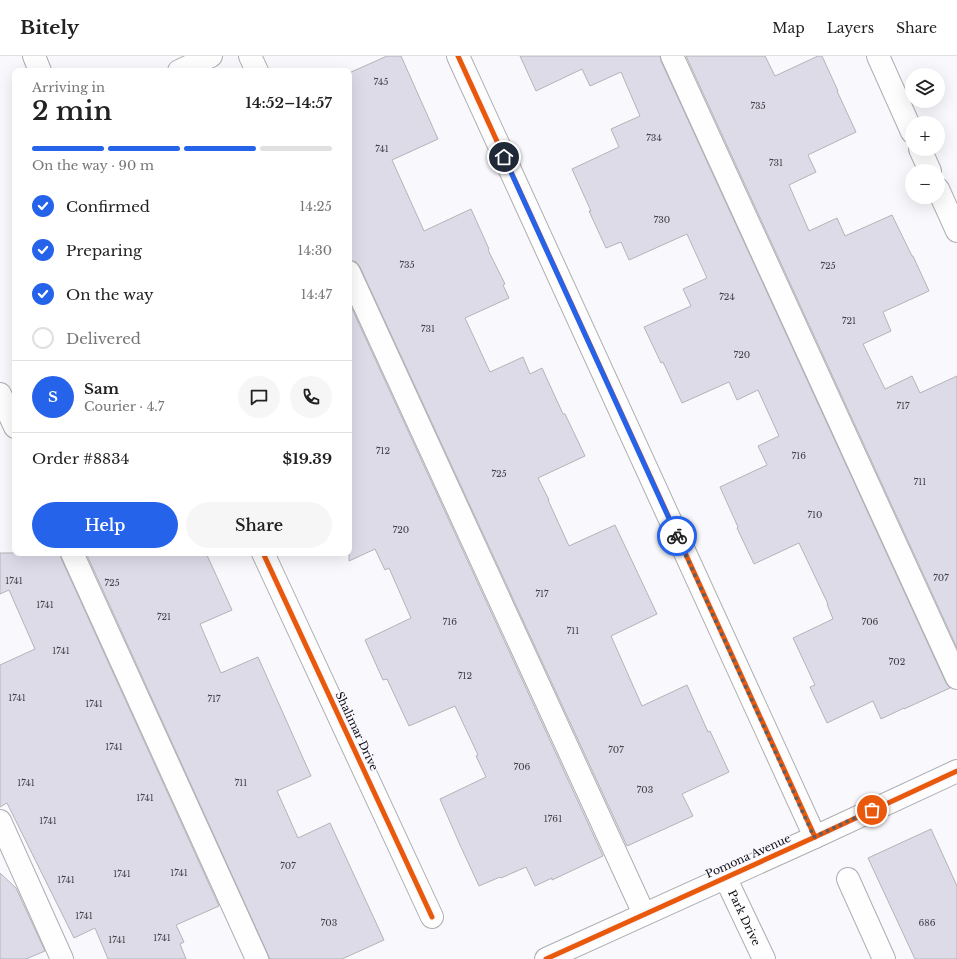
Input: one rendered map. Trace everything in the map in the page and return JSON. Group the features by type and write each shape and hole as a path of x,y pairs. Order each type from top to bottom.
{"street":[{"path":"34,56 39,68"},
{"path":"185,68 211,56"},
{"path":"250,56 256,68"},
{"path":"458,56 814,837"},
{"path":"672,56 957,678"},
{"path":"878,56 905,116"},
{"path":"945,204 957,231"},
{"path":"352,279 644,914"},
{"path":"0,394 12,420"},
{"path":"73,556 257,959"},
{"name":"Shalimar Drive","path":"264,556 432,917"},
{"name":"Pomona Avenue","path":"546,959 957,770"},
{"path":"0,821 62,959"},
{"name":"Park Drive","path":"725,877 764,959"},
{"path":"848,878 884,959"}],"building":[{"path":"387,56 401,56 438,139 392,160 424,231 471,209 489,249 488,250 505,284 503,285 509,298 465,318 490,372 523,357 530,374 542,368 563,414 565,414 585,456 538,478 569,546 615,525 657,614 611,636 642,706 687,685 708,732 710,731 729,772 682,794 693,816 627,846 360,267 356,262 352,261 352,72"},
{"path":"520,56 660,56 946,683 950,688 881,719 873,701 827,723 810,687 815,685 793,638 833,619 828,604 799,543 754,564 720,487 767,465 758,446 779,436 758,390 737,400 729,382 682,403 663,362 661,363 644,327 691,306 683,289 707,278 687,234 629,260 621,242 606,248 572,169 619,147 611,129 640,116 621,72 590,86 582,69 536,91"},
{"path":"686,56 765,56 775,76 818,56 822,56 856,132 808,155 816,172 789,185 809,231 837,218 845,236 892,215 929,291 883,312 891,331 863,344 885,389 912,376 920,393 957,376 957,648"},
{"path":"352,309 603,856 552,880 552,878 535,886 526,867 479,886 440,799 486,777 476,756 478,755 455,706 409,726 387,679 383,680 365,640 411,618 389,568 385,570 375,549 349,561 349,556 352,556"},
{"path":"0,553 12,553 12,556 61,556 219,906 176,925 184,942 180,944 186,959 108,959 95,928 74,938 7,803 0,807 0,665 35,649 9,590 0,594"},
{"path":"87,556 207,556 232,610 200,624 221,673 258,657 311,776 277,791 298,838 330,823 384,940 342,959 270,959"},
{"path":"931,829 957,886 957,959 915,959 868,858"},
{"path":"0,873 16,888 45,951 26,959 0,959"}],"cycle path":[{"path":"458,56 815,837"},
{"path":"264,556 432,917"},
{"path":"546,959 957,771"}],"way so far":[{"path":"677,536 814,837 872,810"}],"route":[{"path":"504,157 677,536"}]}
